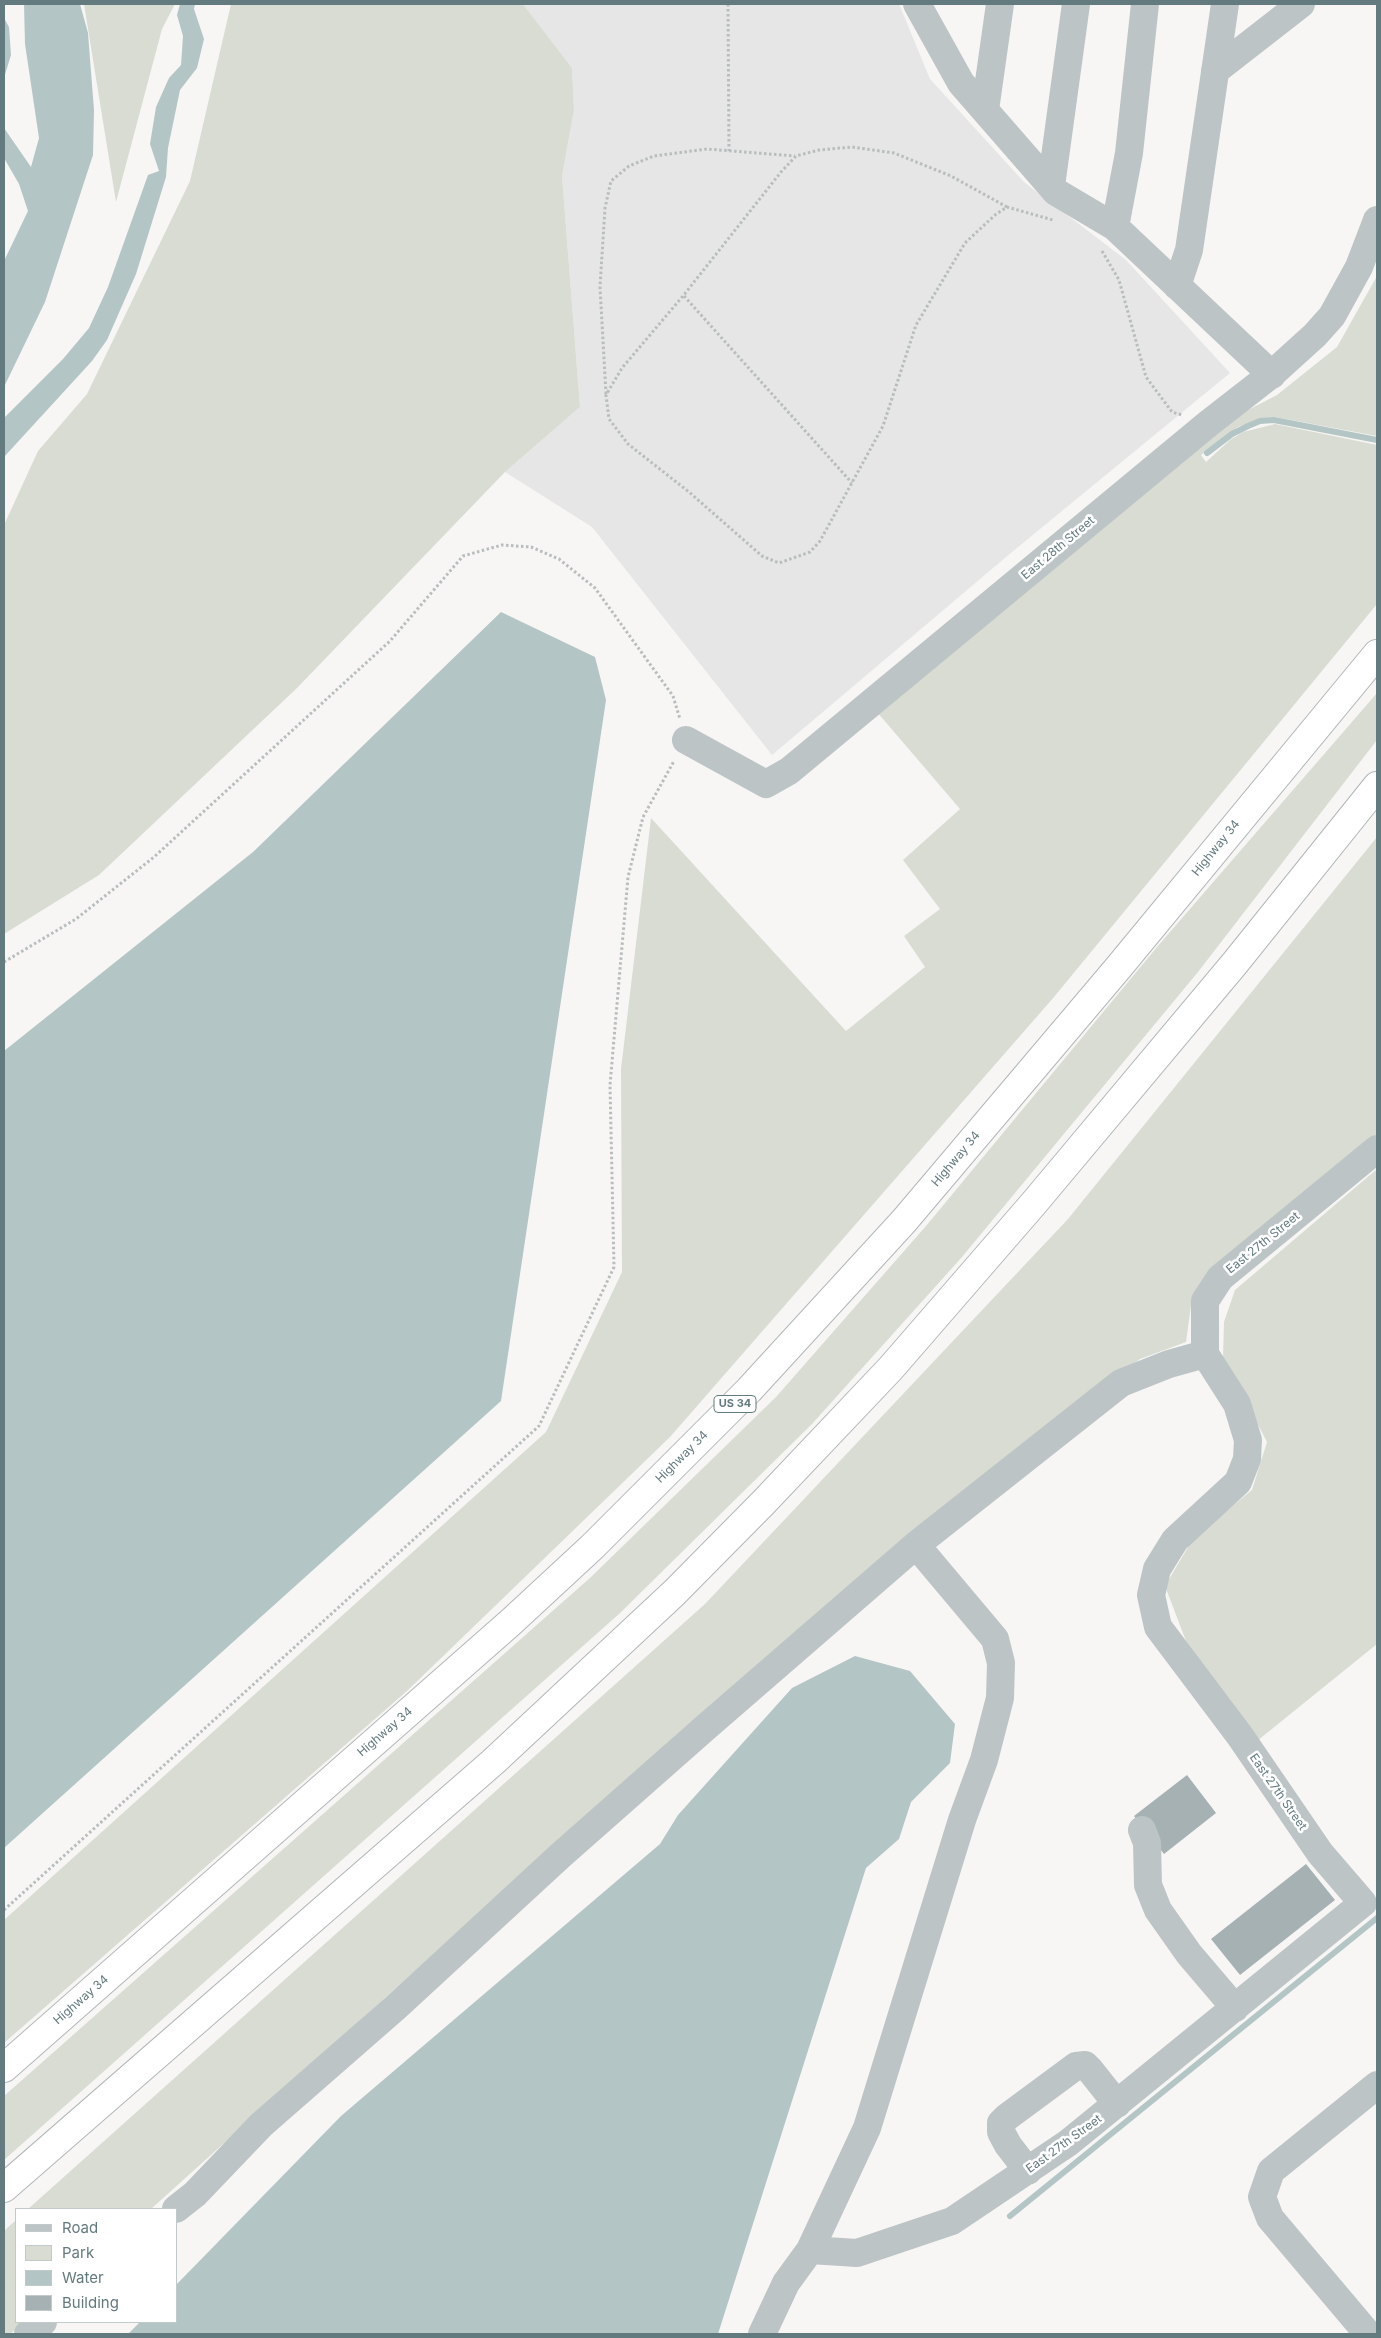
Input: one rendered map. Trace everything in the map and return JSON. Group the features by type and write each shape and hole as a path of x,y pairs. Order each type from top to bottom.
{"highway":[{"name":"Highway 34","path":"4,2068 511,1622 592,1547 749,1390 904,1222 1118,968 1377,654"},
{"path":"4,2188 493,1762 674,1593 763,1503 891,1368 1034,1203 1235,963 1377,786"}],"street":[{"path":"985,110 1000,4"},
{"path":"1051,186 1076,4"},
{"path":"1107,236 1128,153 1144,4"},
{"path":"1177,286 1189,250 1225,4"},
{"path":"1215,71 1301,4"},
{"path":"922,8 961,83 1056,192 1107,236 1177,286 1272,374"},
{"name":"East 28th Street","path":"686,740 766,784 790,771 1209,423 1272,374 1314,335 1332,316 1360,268 1377,220"},
{"name":"East 27th Street","path":"810,2250 857,2254 952,2221 1068,2143 1370,1898 1320,1853 1240,1736 1158,1627 1150,1595 1157,1569 1175,1540 1238,1482 1247,1459 1248,1440 1237,1404 1205,1354 1205,1301 1220,1278 1377,1149"},
{"path":"177,2208 194,2194 260,2125 396,2007 699,1733 916,1545 1121,1383 1169,1364 1205,1354"},
{"path":"762,2334 786,2283 810,2250 867,2128 909,1997 962,1820 984,1760 1000,1698 1001,1663 994,1639 916,1545"},
{"path":"1142,1830 1147,1844 1148,1885 1158,1910 1188,1954 1235,2008"},
{"path":"1028,2170 1008,2145 1001,2132 1001,2123 1014,2111 1076,2066 1085,2065 1117,2104"},
{"path":"1368,2334 1270,2218 1262,2197 1271,2171 1377,2085"},
{"path":"28,2334 42,2323"}],"path":[{"path":"728,4 729,151"},
{"path":"1008,207 965,243 916,325 883,426 820,541 810,552 779,563 762,556 689,492 628,444 609,419 600,287 605,208 612,180 629,166 654,156 707,149 796,156 819,150 852,147 894,153 951,176 1008,207 1055,221"},
{"path":"606,395 622,368 684,296 781,172 796,156"},
{"path":"1107,236 1146,377 1172,412 1209,423"},
{"path":"684,296 852,483"},
{"path":"4,962 76,919 154,857 390,641 464,556 502,545 531,547 560,559 595,588 673,696 686,740 643,816 628,877 610,1085 614,1266 539,1426 4,1910"}],"shaded area":[{"path":"523,4 899,4 930,79 1024,182 1126,260 1230,373 1012,552 772,755 592,527 505,472 580,407 562,176 574,110 572,68"}],"green space":[{"path":"84,4 175,4 162,29 116,202"},
{"path":"231,4 523,4 572,68 574,110 562,176 580,407 505,472 297,688 99,875 4,934 4,525 38,451 87,394 190,181"},
{"path":"1377,276 1377,436 1275,417 1260,419 1238,427 1201,455 1206,462 1230,440 1243,432 1275,424 1377,445 1377,604 1054,997 670,1437 407,1691 4,2043 4,1920 546,1432 622,1272 621,1069 651,818 846,1031 925,967 904,936 940,909 903,860 960,809 877,712 1221,424 1277,395 1337,347"},
{"path":"1377,693 1377,740 1198,972 962,1257 812,1424 619,1614 4,2160 4,2096 591,1577 776,1397 926,1226 1157,947"},
{"path":"1377,837 1377,1143 1192,1298 1186,1342 1140,1359 684,1728 152,2208 29,2208 705,1604 1068,1219"},
{"path":"1377,1169 1377,1644 1257,1741 1186,1641 1165,1586 1194,1537 1252,1490 1267,1442 1223,1358 1224,1322 1235,1290"},
{"path":"15,2221 15,2323 24,2323 10,2334 4,2334 4,2231"}],"water":[{"path":"24,4 80,4 88,33 94,110 93,155 45,302 4,387 4,261 28,211 19,184 4,158 4,128 31,167 39,138 25,44"},
{"path":"180,4 195,4 194,9 204,39 197,68 180,90 168,148 166,177 136,274 107,340 92,361 4,457 4,418 63,359 89,328 108,287 148,175 159,171 150,144 156,107 169,78 181,65 183,36 177,15"},
{"path":"4,18 9,27 11,55 4,78"},
{"path":"501,612 595,657 606,700 501,1401 4,1848 4,1051 253,852"},
{"path":"855,1656 910,1671 955,1724 950,1763 911,1802 899,1839 866,1868 718,2334 128,2334 139,2323 178,2323 178,2283 341,2116 660,1844 678,1815 792,1688"}],"building":[{"path":"1187,1775 1216,1813 1164,1854 1134,1816"},
{"path":"1306,1864 1335,1900 1240,1975 1211,1939"}],"waterway":[{"path":"1207,453 1232,434 1260,421 1274,420 1377,440"},
{"path":"1010,2216 1377,1918"}]}
